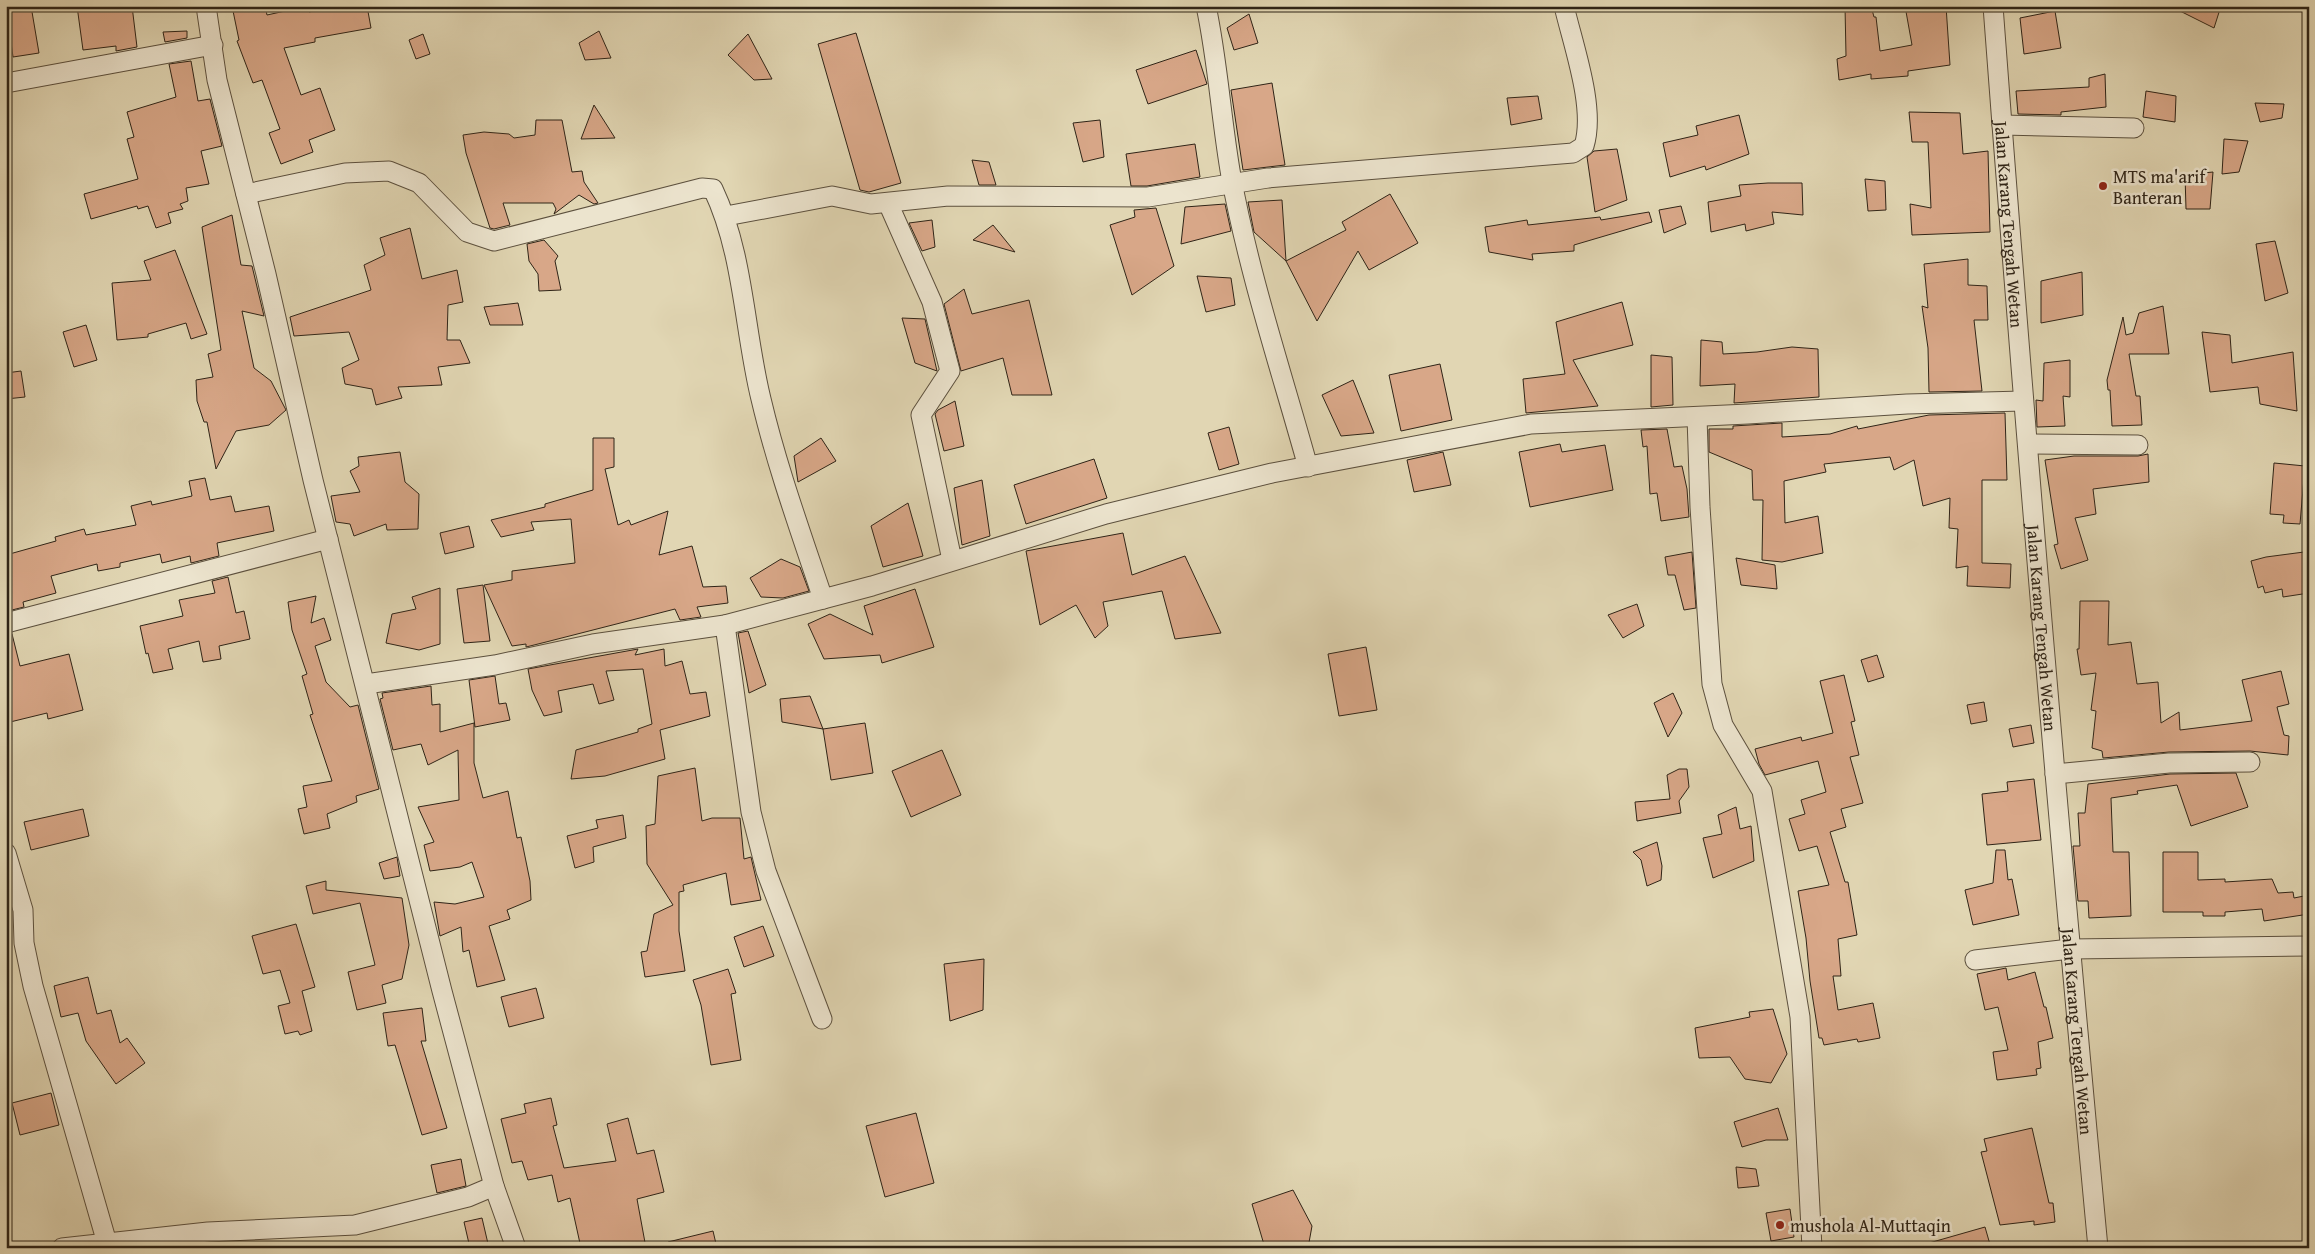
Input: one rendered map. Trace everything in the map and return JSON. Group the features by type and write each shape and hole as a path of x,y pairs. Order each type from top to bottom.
{"street":[{"path":"206,6 217,80 328,539 442,991 494,1186 516,1248"},
{"path":"1206,6 1214,45 1233,184 1242,231 1308,467"},
{"path":"726,216 832,196 871,204 948,196 1148,198 1268,178 1573,153 1584,146 1588,133 1583,83 1564,6"},
{"name":"Jalan Karang Tengah Wetan","path":"1993,6 2023,401 2070,949 2098,1248"},
{"path":"6,82 213,45"},
{"path":"2002,124 2134,128"},
{"path":"246,194 345,173 389,170 419,183 467,232 494,241 702,188 713,189 726,216 748,322 761,399 792,506 823,599"},
{"path":"888,203 932,302 950,371 921,415 952,560"},
{"path":"366,684 495,666 593,644 725,625 823,599 1106,514 1211,488 1308,467 1530,424 1907,404 2023,401"},
{"path":"1697,416 1700,507 1712,684 1724,725 1762,790 1800,1018 1812,1248"},
{"path":"2028,444 2138,445"},
{"path":"6,623 328,539"},
{"path":"725,625 751,812 766,871 822,1020"},
{"path":"2055,774 2169,762 2250,762"},
{"path":"6,853 22,910 24,943 33,986 107,1243"},
{"path":"1975,960 2070,949 2309,946"},
{"path":"62,1248 208,1232 355,1225 468,1197 494,1186"}],"building":[{"path":"6,6 31,6 39,53 13,57"},
{"path":"77,6 132,6 137,47 116,51 116,46 83,50"},
{"path":"232,6 265,6 267,15 308,6 309,12 339,6 367,6 371,28 315,38 315,42 284,48 301,95 320,88 335,130 309,140 313,152 281,164 269,133 280,129 262,80 253,83 237,41 239,40"},
{"path":"1845,6 1871,6 1874,17 1876,17 1880,51 1912,45 1905,6 1946,6 1950,65 1908,71 1908,76 1871,79 1871,74 1839,80 1837,59 1846,56"},
{"path":"2170,6 2221,6 2214,28"},
{"path":"2055,11 2061,48 2024,54 2020,18"},
{"path":"1249,14 1258,43 1234,50 1227,28"},
{"path":"187,31 187,38 165,42 163,32"},
{"path":"599,31 611,58 585,60 579,43"},
{"path":"856,33 901,183 869,192 860,190 818,44"},
{"path":"423,34 430,54 416,59 409,40"},
{"path":"748,34 772,79 754,80 728,55"},
{"path":"1196,50 1207,84 1148,104 1136,70"},
{"path":"191,61 198,101 210,99 222,146 201,151 209,184 186,188 188,201 180,204 183,209 168,213 171,223 156,228 148,206 138,209 137,206 91,219 84,194 138,179 127,139 134,137 127,112 176,97 169,64"},
{"path":"2105,74 2106,107 2061,112 2061,115 2018,114 2016,91 2089,87 2089,78"},
{"path":"1272,83 1285,165 1243,170 1231,90"},
{"path":"2146,91 2176,96 2175,122 2143,117"},
{"path":"1538,96 1542,119 1511,125 1507,98"},
{"path":"2255,103 2284,104 2282,118 2260,122"},
{"path":"594,105 615,138 581,139"},
{"path":"1909,112 1960,113 1963,154 1988,151 1990,232 1912,235 1910,204 1931,208 1928,142 1912,142"},
{"path":"1739,115 1749,154 1706,170 1705,166 1670,177 1663,143 1698,135 1696,126"},
{"path":"536,120 562,120 572,172 582,171 584,182 598,203 594,204 579,195 554,214 556,209 553,203 503,203 510,225 494,229 490,228 466,153 463,135 484,132 509,134 514,138 535,135"},
{"path":"1100,120 1104,157 1083,162 1073,123"},
{"path":"2224,139 2248,141 2239,172 2222,174"},
{"path":"1195,144 1200,177 1147,186 1131,186 1126,154"},
{"path":"1617,149 1627,200 1595,212 1587,157 1594,151"},
{"path":"972,160 989,162 996,185 979,185"},
{"path":"2213,172 2210,209 2186,209 2185,175"},
{"path":"1865,179 1885,181 1886,210 1868,211"},
{"path":"1802,183 1803,215 1772,212 1774,224 1746,231 1745,224 1711,232 1708,202 1741,196 1739,185"},
{"path":"1390,194 1418,243 1369,270 1358,251 1317,321 1286,261 1346,230 1342,222"},
{"path":"1282,200 1286,261 1254,232 1248,202"},
{"path":"1225,204 1231,231 1181,244 1185,207"},
{"path":"1681,206 1686,224 1664,233 1659,210"},
{"path":"1156,208 1174,266 1132,295 1110,225 1135,217 1134,210"},
{"path":"1649,212 1652,222 1574,245 1574,251 1532,254 1533,260 1489,252 1485,227 1527,220 1528,225 1600,217 1601,220"},
{"path":"232,215 241,265 252,266 264,316 242,311 254,368 271,381 286,410 269,425 236,431 216,469 207,422 204,422 197,401 196,380 213,377 208,354 221,350 202,227"},
{"path":"932,220 935,247 922,251 909,223"},
{"path":"993,225 1015,252 973,240"},
{"path":"410,228 422,279 457,270 463,302 448,305 447,340 460,340 470,363 438,367 442,385 398,387 402,398 376,405 372,389 345,384 342,368 359,360 349,332 294,336 290,317 371,290 364,265 385,255 380,238"},
{"path":"544,240 558,256 555,261 561,290 539,291 538,274 529,261 527,244"},
{"path":"2275,241 2288,293 2265,301 2256,244"},
{"path":"175,250 207,334 191,339 186,323 148,334 148,337 117,340 112,283 151,280 144,261"},
{"path":"1968,259 1968,285 1987,286 1988,320 1974,320 1982,391 1929,392 1928,348 1922,306 1928,308 1924,264"},
{"path":"2082,272 2083,315 2041,323 2041,281"},
{"path":"1197,276 1231,278 1235,305 1206,312"},
{"path":"964,289 972,314 1029,300 1052,395 1012,395 1003,358 961,371 944,304"},
{"path":"1622,302 1633,345 1573,360 1598,406 1526,413 1523,379 1565,374 1556,322"},
{"path":"518,303 523,325 490,325 484,307"},
{"path":"2163,306 2169,354 2129,354 2136,396 2140,396 2142,425 2112,426 2110,390 2108,390 2107,380 2123,317 2126,335 2133,333 2139,313"},
{"path":"902,318 925,319 937,371 915,363"},
{"path":"86,325 97,360 74,367 63,332"},
{"path":"2202,332 2230,335 2232,363 2293,352 2297,411 2260,404 2258,387 2210,392"},
{"path":"1701,340 1722,342 1723,354 1792,347 1818,349 1819,397 1734,403 1735,384 1700,386"},
{"path":"1651,355 1672,357 1673,405 1651,407"},
{"path":"2070,360 2070,397 2063,396 2065,426 2037,427 2036,400 2043,401 2044,363"},
{"path":"1440,364 1452,420 1401,431 1389,375"},
{"path":"21,371 25,397 6,399 6,373"},
{"path":"1353,380 1374,433 1341,436 1322,395"},
{"path":"955,401 964,446 944,451 935,414 938,410"},
{"path":"2005,413 2007,480 1982,480 1982,563 2011,564 2010,588 1967,586 1968,566 1956,568 1958,529 1949,528 1950,498 1923,506 1914,460 1894,470 1890,457 1824,464 1826,472 1784,481 1785,523 1818,516 1823,553 1782,562 1762,560 1763,500 1753,500 1752,470 1709,452 1709,429 1733,429 1733,426 1782,423 1782,437 1830,434 1857,426 1858,429 1929,415"},
{"path":"1229,427 1239,464 1219,470 1208,433"},
{"path":"1667,429 1674,467 1682,466 1687,489 1689,517 1661,521 1657,493 1650,494 1647,446 1643,447 1641,430"},
{"path":"593,438 614,438 614,467 605,469 618,525 629,520 631,525 668,511 659,555 692,546 703,587 726,586 728,603 697,607 701,617 680,620 675,609 526,647 526,644 512,646 484,585 512,580 512,571 575,563 571,519 531,522 534,530 501,537 491,520 545,507 545,504 593,490"},
{"path":"821,438 836,461 798,482 794,456"},
{"path":"1560,444 1562,452 1605,445 1613,490 1530,507 1519,452"},
{"path":"400,452 405,482 419,494 418,529 387,530 386,524 354,536 350,524 336,522 331,496 360,492 350,471 359,466 358,457"},
{"path":"1443,452 1451,485 1414,492 1407,460"},
{"path":"2148,454 2149,482 2093,489 2096,514 2075,518 2088,560 2061,569 2054,545 2058,544 2045,460 2074,456 2138,456"},
{"path":"1094,459 1107,498 1026,524 1014,485"},
{"path":"2274,463 2305,466 2300,524 2283,523 2284,515 2270,514"},
{"path":"205,478 210,500 231,496 235,512 269,506 274,531 217,543 219,556 191,563 190,556 162,563 160,554 120,563 120,567 98,571 97,564 51,576 56,593 23,602 24,607 8,611 6,555 56,541 55,537 84,529 86,535 136,525 131,506 151,501 152,505 192,496 189,481"},
{"path":"982,480 990,536 962,545 954,488"},
{"path":"908,503 923,556 883,567 871,526"},
{"path":"469,526 474,547 445,554 440,533"},
{"path":"1123,533 1132,575 1185,556 1221,633 1175,639 1162,591 1103,602 1108,626 1095,638 1076,605 1040,625 1026,551"},
{"path":"1692,552 1696,608 1684,610 1675,575 1668,575 1665,557"},
{"path":"2304,552 2309,593 2283,597 2282,589 2265,593 2263,586 2258,588 2251,561"},
{"path":"1736,558 1775,565 1777,589 1741,585"},
{"path":"781,559 800,567 809,591 783,598 761,597 750,578"},
{"path":"228,577 236,613 244,611 250,639 219,646 221,659 203,662 199,641 168,649 173,669 153,673 148,653 146,654 140,626 183,616 179,600 215,593 212,581"},
{"path":"483,585 490,641 464,643 457,589"},
{"path":"440,588 440,644 419,650 386,643 392,614 416,609 412,597"},
{"path":"915,589 934,647 882,663 880,655 824,659 808,624 830,614 873,635 864,606"},
{"path":"316,596 311,623 324,618 331,640 315,646 326,682 350,707 358,705 379,789 356,796 357,802 327,814 330,828 304,834 298,809 307,807 303,786 332,781 310,715 313,714 302,676 307,674 292,630 288,602"},
{"path":"2080,601 2109,601 2108,645 2131,642 2137,684 2158,682 2161,723 2179,712 2180,730 2252,721 2242,680 2281,671 2289,704 2277,707 2284,735 2289,736 2288,755 2250,751 2169,752 2103,758 2102,751 2092,748 2096,711 2091,710 2096,673 2081,675 2077,649 2079,649"},
{"path":"1637,604 1644,626 1623,638 1608,615"},
{"path":"748,631 766,685 749,693 738,633"},
{"path":"12,634 20,666 69,654 83,710 48,719 47,713 6,723 6,635"},
{"path":"1366,647 1377,710 1339,716 1328,654"},
{"path":"638,649 635,655 664,649 665,666 682,661 690,694 706,692 710,716 660,730 665,759 605,776 571,779 576,750 638,732 638,729 652,724 643,669 606,671 614,700 599,704 593,684 558,691 562,712 544,716 532,690 528,669"},
{"path":"1877,655 1884,677 1868,682 1861,660"},
{"path":"1844,675 1855,721 1851,722 1859,755 1850,757 1863,803 1841,809 1846,827 1830,832 1845,882 1848,882 1857,935 1838,939 1841,976 1833,976 1838,1010 1873,1003 1880,1038 1858,1042 1857,1039 1824,1045 1822,1038 1819,1038 1798,891 1829,885 1817,846 1799,851 1789,819 1805,814 1801,800 1826,792 1818,761 1765,775 1759,764 1755,749 1801,737 1802,741 1833,733 1820,681"},
{"path":"495,676 499,704 506,703 510,720 475,727 469,680"},
{"path":"431,686 432,705 440,704 440,732 474,723 474,763 483,798 508,791 517,838 521,837 530,881 531,900 507,910 510,919 489,926 505,980 477,987 469,950 463,952 461,927 440,936 434,902 455,904 484,897 472,862 460,867 430,871 424,845 434,842 418,807 459,800 458,750 428,765 421,744 393,750 380,699 383,698 382,693"},
{"path":"1673,693 1682,713 1668,737 1654,703"},
{"path":"810,696 823,729 782,722 780,699"},
{"path":"1984,702 1987,721 1971,724 1967,705"},
{"path":"865,723 873,773 831,780 823,729"},
{"path":"2031,725 2034,743 2013,747 2009,729"},
{"path":"942,750 961,795 911,817 892,771"},
{"path":"695,768 702,821 712,818 740,818 744,859 751,857 761,900 731,905 726,873 683,885 684,891 679,892 679,931 685,971 645,977 641,952 647,951 654,914 673,905 647,864 646,826 655,824 658,776"},
{"path":"1679,769 1687,769 1689,787 1679,801 1681,813 1637,821 1635,802 1670,799 1667,775"},
{"path":"2236,773 2248,807 2191,826 2177,785 2137,791 2138,794 2111,798 2113,852 2129,852 2131,916 2089,918 2088,901 2078,901 2073,846 2080,846 2078,813 2085,813 2088,784 2170,774"},
{"path":"2034,779 2041,840 1987,845 1982,794 2008,791 2007,782"},
{"path":"1736,807 1740,829 1751,826 1754,861 1713,878 1703,838 1722,834 1718,815"},
{"path":"83,809 89,836 31,850 24,822"},
{"path":"623,815 626,838 593,847 594,862 575,868 567,836 598,828 596,820"},
{"path":"1657,842 1662,866 1661,880 1647,886 1641,860 1633,852"},
{"path":"1996,850 2005,850 2008,880 2012,879 2019,915 1973,925 1965,890 1993,883"},
{"path":"2163,852 2198,852 2198,880 2225,879 2225,882 2272,879 2278,893 2293,892 2294,898 2309,895 2309,914 2264,921 2262,909 2225,912 2225,916 2203,916 2203,912 2163,912"},
{"path":"397,857 400,876 384,879 379,863"},
{"path":"326,881 326,890 402,898 409,945 402,979 382,985 386,1003 357,1010 348,972 375,965 360,903 313,914 306,886"},
{"path":"296,924 315,987 302,991 312,1031 300,1035 298,1031 285,1034 278,1006 290,1003 280,970 263,974 252,936"},
{"path":"763,926 774,956 744,967 734,937"},
{"path":"984,959 983,1010 950,1021 944,964"},
{"path":"2006,968 2008,980 2035,972 2053,1038 2038,1042 2041,1068 2036,1069 2037,1075 1997,1080 1993,1052 2008,1050 1998,1007 1985,1010 1977,974"},
{"path":"728,969 736,993 731,994 741,1060 711,1065 701,1005 693,980"},
{"path":"88,977 97,1014 111,1010 120,1043 127,1038 145,1063 116,1084 86,1041 78,1013 61,1017 54,986"},
{"path":"536,988 544,1018 509,1027 501,997"},
{"path":"422,1008 426,1041 421,1041 447,1128 422,1135 395,1045 388,1046 383,1013"},
{"path":"1773,1009 1787,1054 1771,1083 1745,1079 1730,1057 1699,1058 1695,1028 1750,1017 1749,1012"},
{"path":"51,1093 59,1125 20,1135 12,1103"},
{"path":"551,1098 557,1125 553,1126 564,1168 616,1161 607,1124 628,1118 637,1154 654,1150 664,1192 637,1199 646,1248 581,1248 570,1198 558,1202 552,1175 528,1180 522,1161 512,1163 501,1119 526,1113 524,1104"},
{"path":"1778,1108 1788,1140 1766,1140 1742,1147 1734,1122"},
{"path":"916,1113 934,1183 885,1197 866,1126"},
{"path":"2032,1128 2049,1203 2053,1203 2055,1222 2034,1225 2034,1221 2000,1225 1981,1152 1987,1151 1984,1139"},
{"path":"461,1159 466,1186 437,1193 431,1165"},
{"path":"1736,1167 1756,1169 1759,1186 1738,1188"},
{"path":"1293,1190 1312,1226 1308,1248 1265,1248 1252,1204"},
{"name":"mushola Al-Muttaqin","path":"1790,1209 1794,1237 1771,1241 1766,1213"},
{"path":"482,1218 489,1248 470,1248 464,1222"},
{"path":"1985,1227 1991,1248 1929,1248 1929,1243"},
{"path":"713,1231 717,1248 669,1248 668,1242"}],"place":[{"name":"MTS ma'arif Banteran","path":"2103,186"},
{"name":"mushola Al-Muttaqin","path":"1780,1225"}]}
